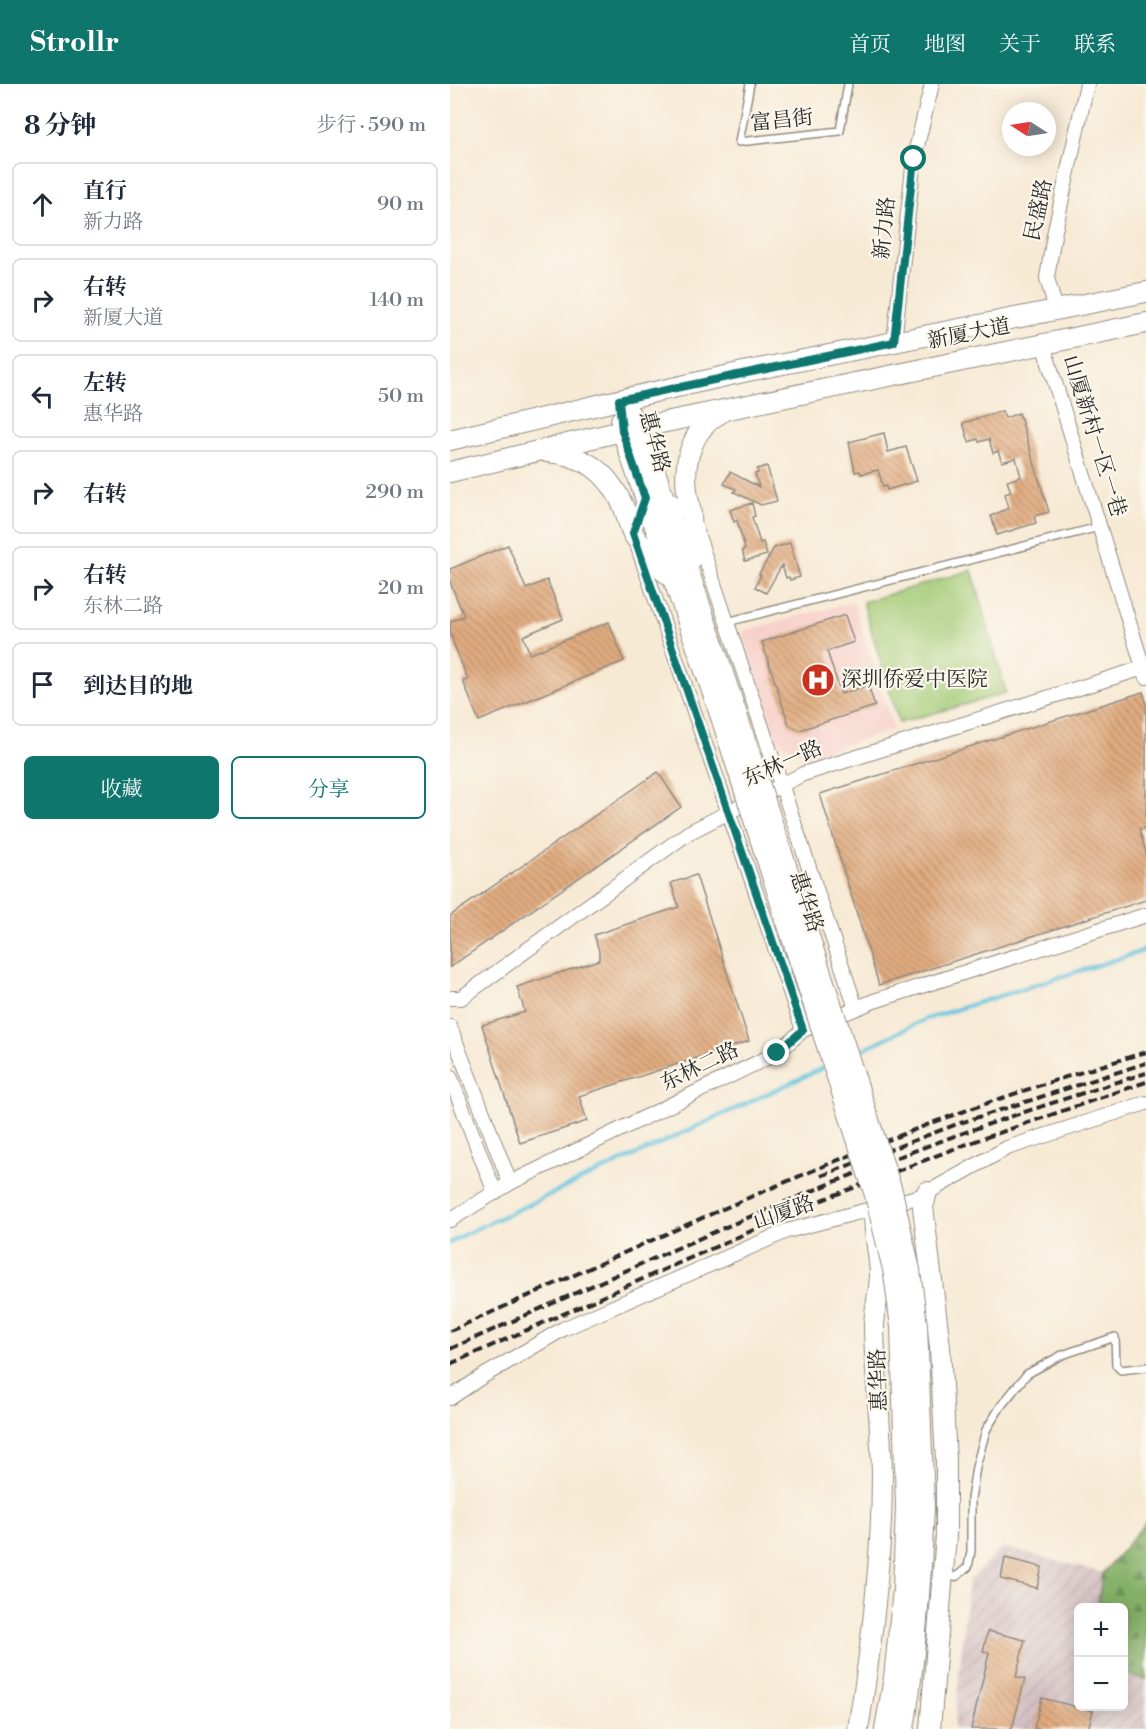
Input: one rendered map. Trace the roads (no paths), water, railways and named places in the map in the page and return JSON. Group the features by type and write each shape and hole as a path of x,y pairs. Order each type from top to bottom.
{"main road":[{"name":"新厦大道","path":"450,440 619,400 1146,292"},
{"name":"新厦大道","path":"450,472 631,429 1146,323"},
{"name":"惠华路","path":"619,400 631,429 892,1191 910,1270 917,1325 915,1505 921,1592 904,1729"},
{"path":"683,580 691,515 686,489 686,466 692,444 707,423 730,408"},
{"path":"535,452 560,453 581,459 598,470 613,485 633,533 683,580"},
{"path":"927,1192 923,1207 940,1347 946,1461 946,1536 930,1729"},
{"path":"858,1729 875,1619 882,1474 874,1326 874,1309 880,1273 874,1209"},
{"name":"惠华路","path":"885,1729 894,1678 915,1505"}],"street":[{"name":"新力路","path":"894,342 914,159 932,84"},
{"name":"民盛路","path":"1056,310 1047,278 1054,235 1087,84"},
{"name":"山厦新村一区一巷","path":"1043,344 1145,672"},
{"path":"803,1030 633,533 654,497 691,515 856,1008"},
{"name":"东林一路","path":"450,998 461,998 688,833 803,774 1145,672"},
{"name":"东林二路","path":"450,1220 510,1184 777,1053 803,1030 856,1008 937,980 1146,915"},
{"path":"450,1027 510,1184"},
{"path":"450,1076 495,1193"},
{"name":"山厦路","path":"450,1398 564,1329 787,1231 903,1201 927,1192 1007,1148 1146,1102"}],"lane":[{"name":"富昌街","path":"750,84 739,142 840,131 849,84"},
{"path":"727,622 1100,526"},
{"path":"942,1579 957,1576 968,1567 971,1551 971,1499 976,1467 986,1430 1001,1406 1027,1374 1062,1355 1115,1337 1116,1365 1121,1370 1146,1367"}],"waterway":[{"path":"853,1054 926,1019 1146,950"},
{"path":"450,1243 827,1066"}],"railway":[{"path":"450,1331 783,1183 927,1125 989,1102 1146,1052"},
{"path":"821,1176 957,1124 1146,1063"},
{"path":"450,1349 844,1178 962,1134 1146,1073"},
{"path":"450,1364 817,1202 964,1145 1146,1082"}],"place":[{"name":"深圳侨爱中医院","path":"818,680"}]}
